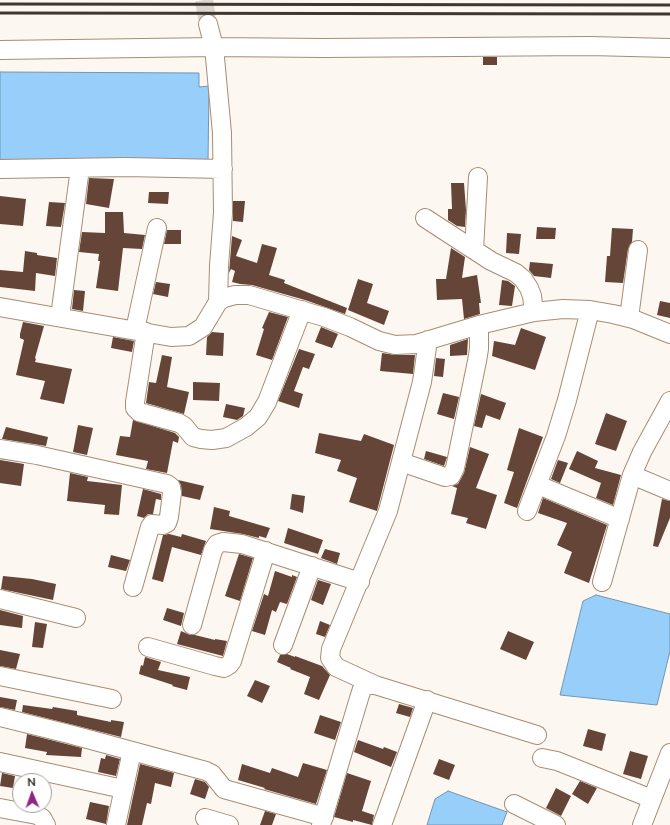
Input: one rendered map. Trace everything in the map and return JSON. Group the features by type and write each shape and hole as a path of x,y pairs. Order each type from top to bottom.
{"street":[{"path":"208,24 214,47 222,133 223,213 218,266 218,302"},
{"path":"0,50 214,47 324,48 590,46 670,48"},
{"path":"60,317 80,168"},
{"path":"0,169 223,169"},
{"path":"474,250 478,177"},
{"path":"425,218 491,261 516,273 523,279 532,296 534,312"},
{"path":"157,228 140,331 135,402 135,408 138,412 180,423 193,437 201,439 212,440 226,438 246,427 258,417 267,402 302,310"},
{"path":"629,318 638,250"},
{"path":"0,307 171,337 189,336 203,327 218,302 224,298 235,295 249,295 302,310 344,325 379,341 395,345 416,344 479,325 534,312 562,309 590,310 629,318 670,334"},
{"path":"528,511 568,400 590,310"},
{"path":"401,462 445,477 451,476 455,468 477,362 479,349 479,325"},
{"path":"428,340 422,382 388,511 360,582 331,649 330,658 336,667 375,685 538,734"},
{"path":"602,582 632,475 642,452 670,401"},
{"path":"0,449 167,484 171,488 172,493 167,523 163,525 152,524 150,527 133,587"},
{"path":"632,475 670,491"},
{"path":"538,485 620,520"},
{"path":"192,625 213,550 217,544 223,542 242,544 360,582"},
{"path":"148,646 215,666 224,668 229,665 232,661 266,552"},
{"path":"284,645 312,566"},
{"path":"0,598 76,618"},
{"path":"0,676 112,699"},
{"path":"0,717 49,728 206,771 212,774 224,789 322,821 362,689 367,685 375,685"},
{"path":"382,825 427,700"},
{"path":"116,825 132,751"},
{"path":"642,825 670,753"},
{"path":"542,758 558,762 652,799"},
{"path":"0,762 123,789"},
{"path":"514,804 556,825"},
{"path":"0,808 37,815 42,818 46,825"},
{"path":"205,818 229,825"}],"water":[{"path":"0,72 199,73 199,87 209,86 208,162 0,164"},
{"path":"596,595 670,614 670,651 657,705 560,695 583,601"},
{"path":"448,791 507,812 502,825 427,825 435,799"}],"building":[{"path":"483,57 497,57 497,65 483,65"},
{"path":"89,178 114,179 109,208 86,204"},
{"path":"451,183 464,183 466,210 465,227 457,226 448,220 448,209 452,209"},
{"path":"149,192 169,192 168,204 148,203"},
{"path":"0,196 26,199 23,226 0,224"},
{"path":"233,201 245,201 243,222 233,221"},
{"path":"49,202 65,203 61,227 46,226"},
{"path":"105,212 123,212 124,233 145,235 142,249 123,248 118,291 96,288 100,261 98,261 99,254 79,252 82,232 105,233"},
{"path":"537,227 556,228 555,239 536,239"},
{"path":"612,228 633,229 632,242 628,249 623,283 605,282 607,256 610,256"},
{"path":"167,230 181,230 181,244 164,244"},
{"path":"507,233 521,234 519,254 506,253"},
{"path":"232,236 242,240 236,256 257,263 262,244 277,248 269,275 285,280 284,283 347,308 345,314 305,300 252,285 232,282 235,271 231,269 229,273"},
{"path":"451,248 465,257 462,278 477,275 481,303 479,303 480,314 464,319 462,299 437,300 436,279 446,279"},
{"path":"25,251 37,253 37,255 57,258 55,276 36,273 35,291 0,287 0,270 23,272"},
{"path":"530,262 553,264 551,278 534,276 529,270"},
{"path":"358,279 373,284 367,303 389,311 384,325 348,310"},
{"path":"502,280 508,281 515,286 512,306 499,305"},
{"path":"156,282 170,284 168,297 153,294"},
{"path":"74,290 85,291 83,311 72,309"},
{"path":"660,301 670,303 670,318 657,315"},
{"path":"269,312 288,317 272,360 256,355 264,329 262,328"},
{"path":"23,322 44,326 35,362 72,369 64,404 40,399 45,381 16,375 24,340 20,338"},
{"path":"321,327 338,334 332,348 315,342"},
{"path":"521,328 546,337 535,370 492,356 494,341 515,345"},
{"path":"212,332 224,333 223,356 206,355 207,337"},
{"path":"113,337 134,341 132,352 111,348"},
{"path":"468,339 467,355 450,356 450,345"},
{"path":"299,349 315,354 309,369 303,367 294,391 303,394 299,408 278,401"},
{"path":"382,353 395,355 415,355 413,374 380,371"},
{"path":"162,355 172,357 167,387 189,392 184,414 146,403 149,382 156,383"},
{"path":"436,358 445,359 443,377 434,376"},
{"path":"193,382 220,383 219,401 193,400"},
{"path":"443,393 459,397 454,419 437,414"},
{"path":"481,394 506,403 500,420 486,415 482,428 474,426"},
{"path":"226,404 245,408 243,416 237,420 223,417"},
{"path":"606,413 627,421 616,451 595,444"},
{"path":"133,420 175,433 179,437 178,443 173,441 167,473 146,469 148,461 116,455 120,436 130,437"},
{"path":"78,425 93,428 87,455 73,452"},
{"path":"6,427 48,437 46,446 2,439"},
{"path":"519,428 543,437 517,508 504,503 514,472 507,470"},
{"path":"319,433 361,441 364,434 394,445 377,511 349,502 357,478 337,471 341,460 315,453"},
{"path":"470,447 489,454 476,488 497,495 486,529 466,523 468,518 451,514 457,488 452,486 458,484 464,473"},
{"path":"426,451 447,457 444,466 424,459"},
{"path":"577,451 598,461 595,468 621,475 613,505 596,498 601,483 569,469"},
{"path":"0,460 24,464 21,486 0,483"},
{"path":"558,460 568,463 560,483 551,479"},
{"path":"70,473 88,477 87,481 122,485 119,515 104,514 105,505 67,501"},
{"path":"178,480 204,486 200,500 182,496 181,485"},
{"path":"143,489 161,494 161,500 156,499 153,514 148,514 144,518 137,516"},
{"path":"292,494 305,496 303,513 290,509"},
{"path":"543,498 607,525 589,583 564,573 572,552 557,545 567,523 538,513"},
{"path":"662,499 670,501 670,518 658,547 653,546"},
{"path":"214,507 230,511 229,516 270,528 266,538 210,529"},
{"path":"288,528 323,540 318,554 284,543"},
{"path":"169,534 181,537 182,534 206,541 201,555 172,547 163,582 152,579 163,535"},
{"path":"325,549 340,553 337,564 321,558"},
{"path":"239,554 253,558 240,601 225,596"},
{"path":"111,555 130,560 126,571 108,567"},
{"path":"275,571 292,577 292,575 297,577 287,604 280,602 276,612 272,610 265,635 252,631 264,594 268,596"},
{"path":"3,576 32,579 56,584 53,600 1,589"},
{"path":"318,580 331,584 323,605 311,600"},
{"path":"167,608 184,613 181,626 163,620"},
{"path":"0,610 23,616 22,628 0,625"},
{"path":"320,621 330,625 325,637 316,634"},
{"path":"35,622 47,624 43,648 32,647"},
{"path":"181,631 190,635 227,641 223,656 177,644"},
{"path":"508,631 534,642 526,660 500,649"},
{"path":"0,650 20,654 16,669 0,666"},
{"path":"287,654 322,666 330,675 319,700 304,694 310,677 277,662 280,655"},
{"path":"145,657 161,662 158,670 190,677 187,690 139,674"},
{"path":"255,680 270,686 262,703 247,696"},
{"path":"0,697 17,700 15,710 0,707"},
{"path":"399,704 413,708 410,717 396,713"},
{"path":"23,705 52,709 53,707 77,711 77,715 111,722 111,720 124,722 121,737 22,712"},
{"path":"320,715 341,722 335,740 314,733"},
{"path":"588,729 606,734 602,751 583,746"},
{"path":"27,734 82,748 81,757 46,755 47,752 25,748"},
{"path":"358,740 383,749 384,747 397,752 391,767 354,752"},
{"path":"630,751 648,756 641,779 623,774"},
{"path":"106,755 120,759 116,776 98,772 101,758 105,759"},
{"path":"439,759 455,765 449,780 433,774"},
{"path":"303,763 327,770 316,804 238,780 242,764 270,773 272,768 298,777"},
{"path":"140,764 174,773 171,787 155,783 151,804 147,803 142,825 127,825"},
{"path":"2,773 12,775 12,788 0,786"},
{"path":"347,773 371,781 362,811 374,815 372,825 334,817"},
{"path":"195,779 205,782 209,787 205,799 190,794"},
{"path":"580,781 597,788 588,804 572,794"},
{"path":"556,788 571,796 561,816 546,808"},
{"path":"90,802 109,806 106,824 86,819"},
{"path":"265,811 276,814 272,825 260,825"}],"tunnel":[{"path":"204,0 208,24"}],"railway":[{"path":"0,4 670,5"},
{"path":"0,13 670,14"}]}
